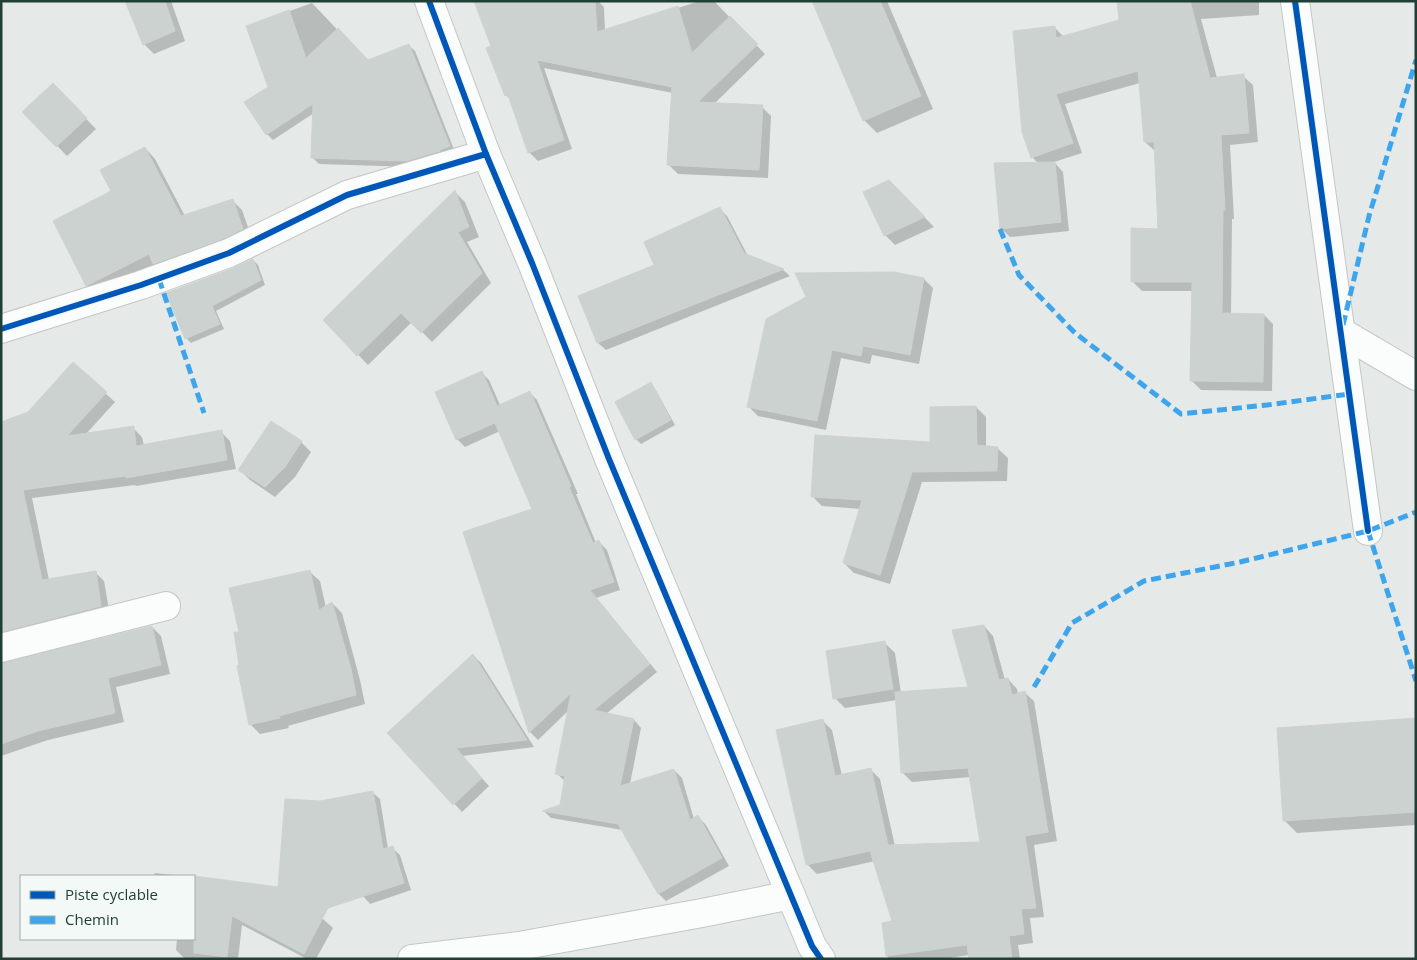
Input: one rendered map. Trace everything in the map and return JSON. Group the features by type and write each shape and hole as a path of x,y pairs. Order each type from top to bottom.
{"street":[{"path":"429,1 486,154 532,263 616,477 725,742 812,946 821,959"},
{"path":"1295,1 1368,531"},
{"path":"1,329 141,285 229,254 347,195 486,154"},
{"path":"1341,332 1416,376"},
{"path":"1,648 166,606"},
{"path":"412,959 518,946 791,895"}],"building":[{"path":"125,1 165,1 175,31 143,45"},
{"path":"474,1 595,1 597,32 678,6 692,53 730,16 758,44 698,102 763,105 759,170 667,165 672,87 537,60 564,140 528,153 508,95 505,96 486,48 491,46"},
{"path":"812,1 880,1 921,96 863,121"},
{"path":"1117,1 1190,1 1210,78 1244,74 1249,133 1221,135 1225,210 1223,210 1222,313 1264,314 1263,382 1190,381 1192,282 1131,282 1131,228 1158,229 1154,142 1144,142 1138,71 1056,94 1073,143 1031,158 1022,132 1013,31 1055,26 1056,38 1119,20"},
{"path":"289,10 306,58 338,28 368,60 409,44 450,146 440,151 406,161 311,158 313,104 266,135 244,102 268,87 246,26"},
{"path":"53,83 87,118 56,147 22,112"},
{"path":"145,147 181,216 233,199 243,229 223,239 153,264 149,254 86,286 53,221 111,191 100,170"},
{"path":"1055,162 1061,222 1000,229 994,163"},
{"path":"889,180 925,217 884,236 863,192"},
{"path":"455,190 469,227 458,232 482,273 421,333 401,313 357,356 323,320"},
{"path":"720,207 744,253 784,269 597,343 578,296 654,265 644,242"},
{"path":"253,259 261,280 212,306 220,324 185,339 166,293"},
{"path":"894,272 924,278 910,355 863,346 861,356 832,350 817,421 747,407 766,319 806,297 795,273"},
{"path":"73,362 107,392 67,436 134,426 136,446 222,430 227,460 126,478 126,476 23,490 42,580 96,571 101,606 1,632 1,422 28,412"},
{"path":"482,371 497,406 530,391 571,486 569,487 593,543 599,540 614,582 590,590 650,664 594,710 634,719 620,786 674,769 690,820 698,815 722,858 658,894 618,824 542,811 560,805 565,776 555,774 571,693 529,733 463,532 532,509 495,423 456,440 435,392"},
{"path":"651,382 671,420 635,440 615,402"},
{"path":"976,406 977,445 998,447 997,471 912,472 880,575 843,563 862,500 811,497 815,435 930,442 930,407"},
{"path":"271,421 302,441 285,467 265,487 238,470"},
{"path":"310,570 319,610 332,602 351,669 356,695 279,716 280,718 249,725 237,666 239,665 234,632 239,632 229,588"},
{"path":"984,625 999,680 1008,678 1012,695 1025,691 1048,832 1025,836 1036,908 1021,909 1024,934 1009,936 1012,959 969,959 967,945 886,956 882,923 892,921 870,851 806,865 776,730 823,719 835,776 871,768 888,845 980,842 968,768 901,773 895,692 968,687 952,630"},
{"path":"152,626 161,665 108,678 115,713 38,731 1,744 1,663"},
{"path":"885,641 893,689 833,699 826,651"},
{"path":"473,654 527,740 456,748 482,778 453,805 387,733"},
{"path":"1416,718 1416,812 1283,821 1277,728"},
{"path":"373,791 383,849 393,846 404,883 328,908 304,954 232,916 227,957 194,953 195,876 278,887 285,799 320,801"}],"marked path":[{"path":"1343,325 1369,216 1416,60"},
{"path":"1000,229 1019,275 1075,333 1181,414 1349,394"},
{"path":"159,279 204,413"},
{"path":"1034,687 1072,623 1144,581 1240,562 1368,531 1416,512"},
{"path":"1368,531 1416,681"}],"cycle path":[{"path":"429,1 486,154 532,263 609,459 812,946 821,959"},
{"path":"1295,1 1368,531"},
{"path":"1,329 141,285 229,253 347,195 486,154"}]}
